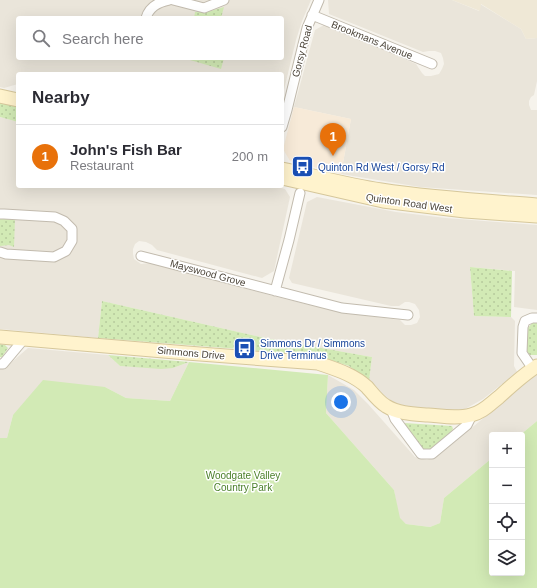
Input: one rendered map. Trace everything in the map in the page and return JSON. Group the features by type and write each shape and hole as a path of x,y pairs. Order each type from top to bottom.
{"street":[{"path":"147,16 157,4 169,0"},
{"path":"173,0 204,8 224,0"},
{"name":"Gorsy Road","path":"284,120 307,28 319,0"},
{"name":"Brookmans Avenue","path":"312,15 432,64"},
{"path":"0,96 16,100"},
{"name":"Quinton Road West","path":"284,169 381,190 537,205"},
{"path":"300,193 318,187 319,181 307,178 304,174"},
{"path":"286,179 300,193"},
{"name":"Quinton Road West","path":"286,179 383,201 465,211 537,216"},
{"path":"275,291 300,193"},
{"path":"0,214 55,217 64,221 72,230 72,241 66,252 54,257 6,254 0,252"},
{"name":"Mayswood Grove","path":"141,256 342,308 408,315"},
{"path":"535,368 522,352 523,327 525,321 532,318 537,318"},
{"name":"Simmons Drive","path":"0,337 318,363 336,369 356,379 368,388 386,406 392,409 409,414 452,417 472,415 480,411 535,368"},
{"path":"0,364 3,364 24,339"},
{"name":"Simmons Drive","path":"392,409 395,419 421,454 432,454 467,425 472,415"}],"shaded area":[{"path":"0,0 311,0 296,40 284,90 284,72 16,72 16,85 4,88 0,87"},
{"path":"328,0 452,0 479,11 480,4 521,29 526,39 537,38 537,81 534,95 529,101 529,105 531,110 537,110 537,195 420,187 341,174 351,119 294,107 315,30 324,25 366,42 416,64 425,76 439,74 444,64 441,53 435,51 423,52 329,14"},
{"path":"452,0 537,0 537,38 526,39 521,29 481,4 480,11"},
{"path":"294,107 351,119 341,174 290,161 284,151 284,145"},
{"path":"0,117 16,121 16,188 285,189 290,197 274,271 262,278 157,250 146,242 139,241 135,244 133,249 134,259 141,264 150,263 339,312 400,320 405,325 417,323 420,317 419,310 415,304 409,302 405,302 399,306 391,306 292,283 289,278 307,202 317,197 396,212 446,218 537,225 537,310 514,307 515,271 470,267 474,316 511,317 515,321 514,366 523,383 537,373 537,421 524,432 489,432 489,460 444,498 440,523 430,527 406,524 399,518 394,490 326,413 328,375 354,390 415,457 427,460 439,455 510,396 502,384 483,399 465,409 448,411 395,405 386,399 369,381 372,357 265,338 102,301 98,338 0,329"},
{"path":"28,348 108,355 120,366 173,368 189,362 170,401 126,398 105,387 13,415 7,438 0,438 0,367 6,367"}],"green space":[{"path":"224,7 222,16 194,16 195,12 207,12"},
{"path":"190,60 223,60 221,69"},
{"path":"0,100 16,104 16,121 0,117"},
{"path":"0,217 15,219 14,247 9,245 0,246"},
{"path":"470,267 512,271 511,317 474,316"},
{"path":"102,301 265,338 372,357 369,381 349,366 324,358 239,349 98,338"},
{"path":"532,323 537,323 537,355 530,355 525,350 528,328"},
{"path":"0,344 5,345 8,348 2,357 0,357"},
{"path":"108,355 189,362 173,368 161,369 120,366"},
{"name":"Woodgate Valley Country Park","path":"189,362 328,375 326,413 394,490 400,518 406,524 430,527 440,523 444,498 489,460 489,576 525,576 525,432 524,432 537,421 537,588 0,588 0,438 7,438 13,415 43,380 105,387 126,398 170,401"},
{"path":"403,424 452,426 453,429 449,435 429,450 423,450"}],"place":[{"name":"John's Fish Bar","path":"333,156"},
{"name":"Quinton Rd West / Gorsy Rd","path":"302,167"},
{"name":"Simmons Dr / Simmons Drive Terminus","path":"245,349"}]}
